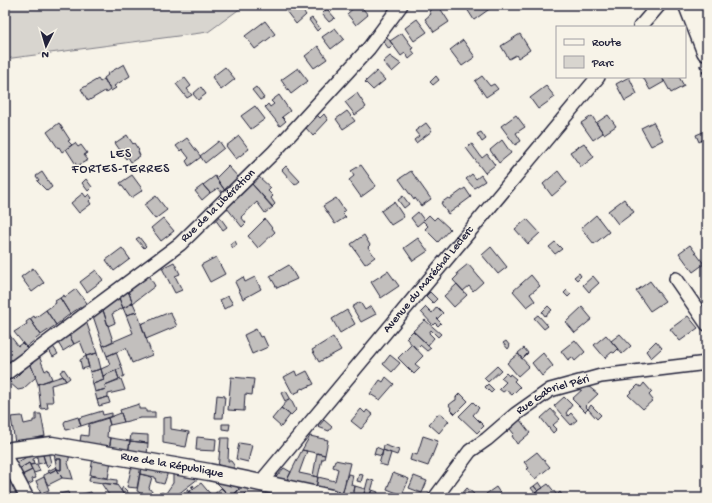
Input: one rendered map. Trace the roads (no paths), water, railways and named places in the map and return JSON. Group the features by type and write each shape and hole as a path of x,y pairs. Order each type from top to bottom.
{"main road":[{"path":"689,5 707,51"}],"street":[{"name":"Rue de la Libération","path":"5,374 180,244 274,152 369,48 401,5"},
{"path":"641,26 658,5"},
{"name":"Avenue du Maréchal Leclerc","path":"260,483 597,78"},
{"path":"676,279 707,324"},
{"name":"Rue Gabriel Péri","path":"435,498 470,451 487,439 516,414 550,390 601,376 707,363"},
{"name":"Rue de la République","path":"7,453 52,445 209,472 332,498"},
{"path":"7,453 27,498"}],"district":[{"name":"LES FORTES-TERRES","path":"121,162"}]}
